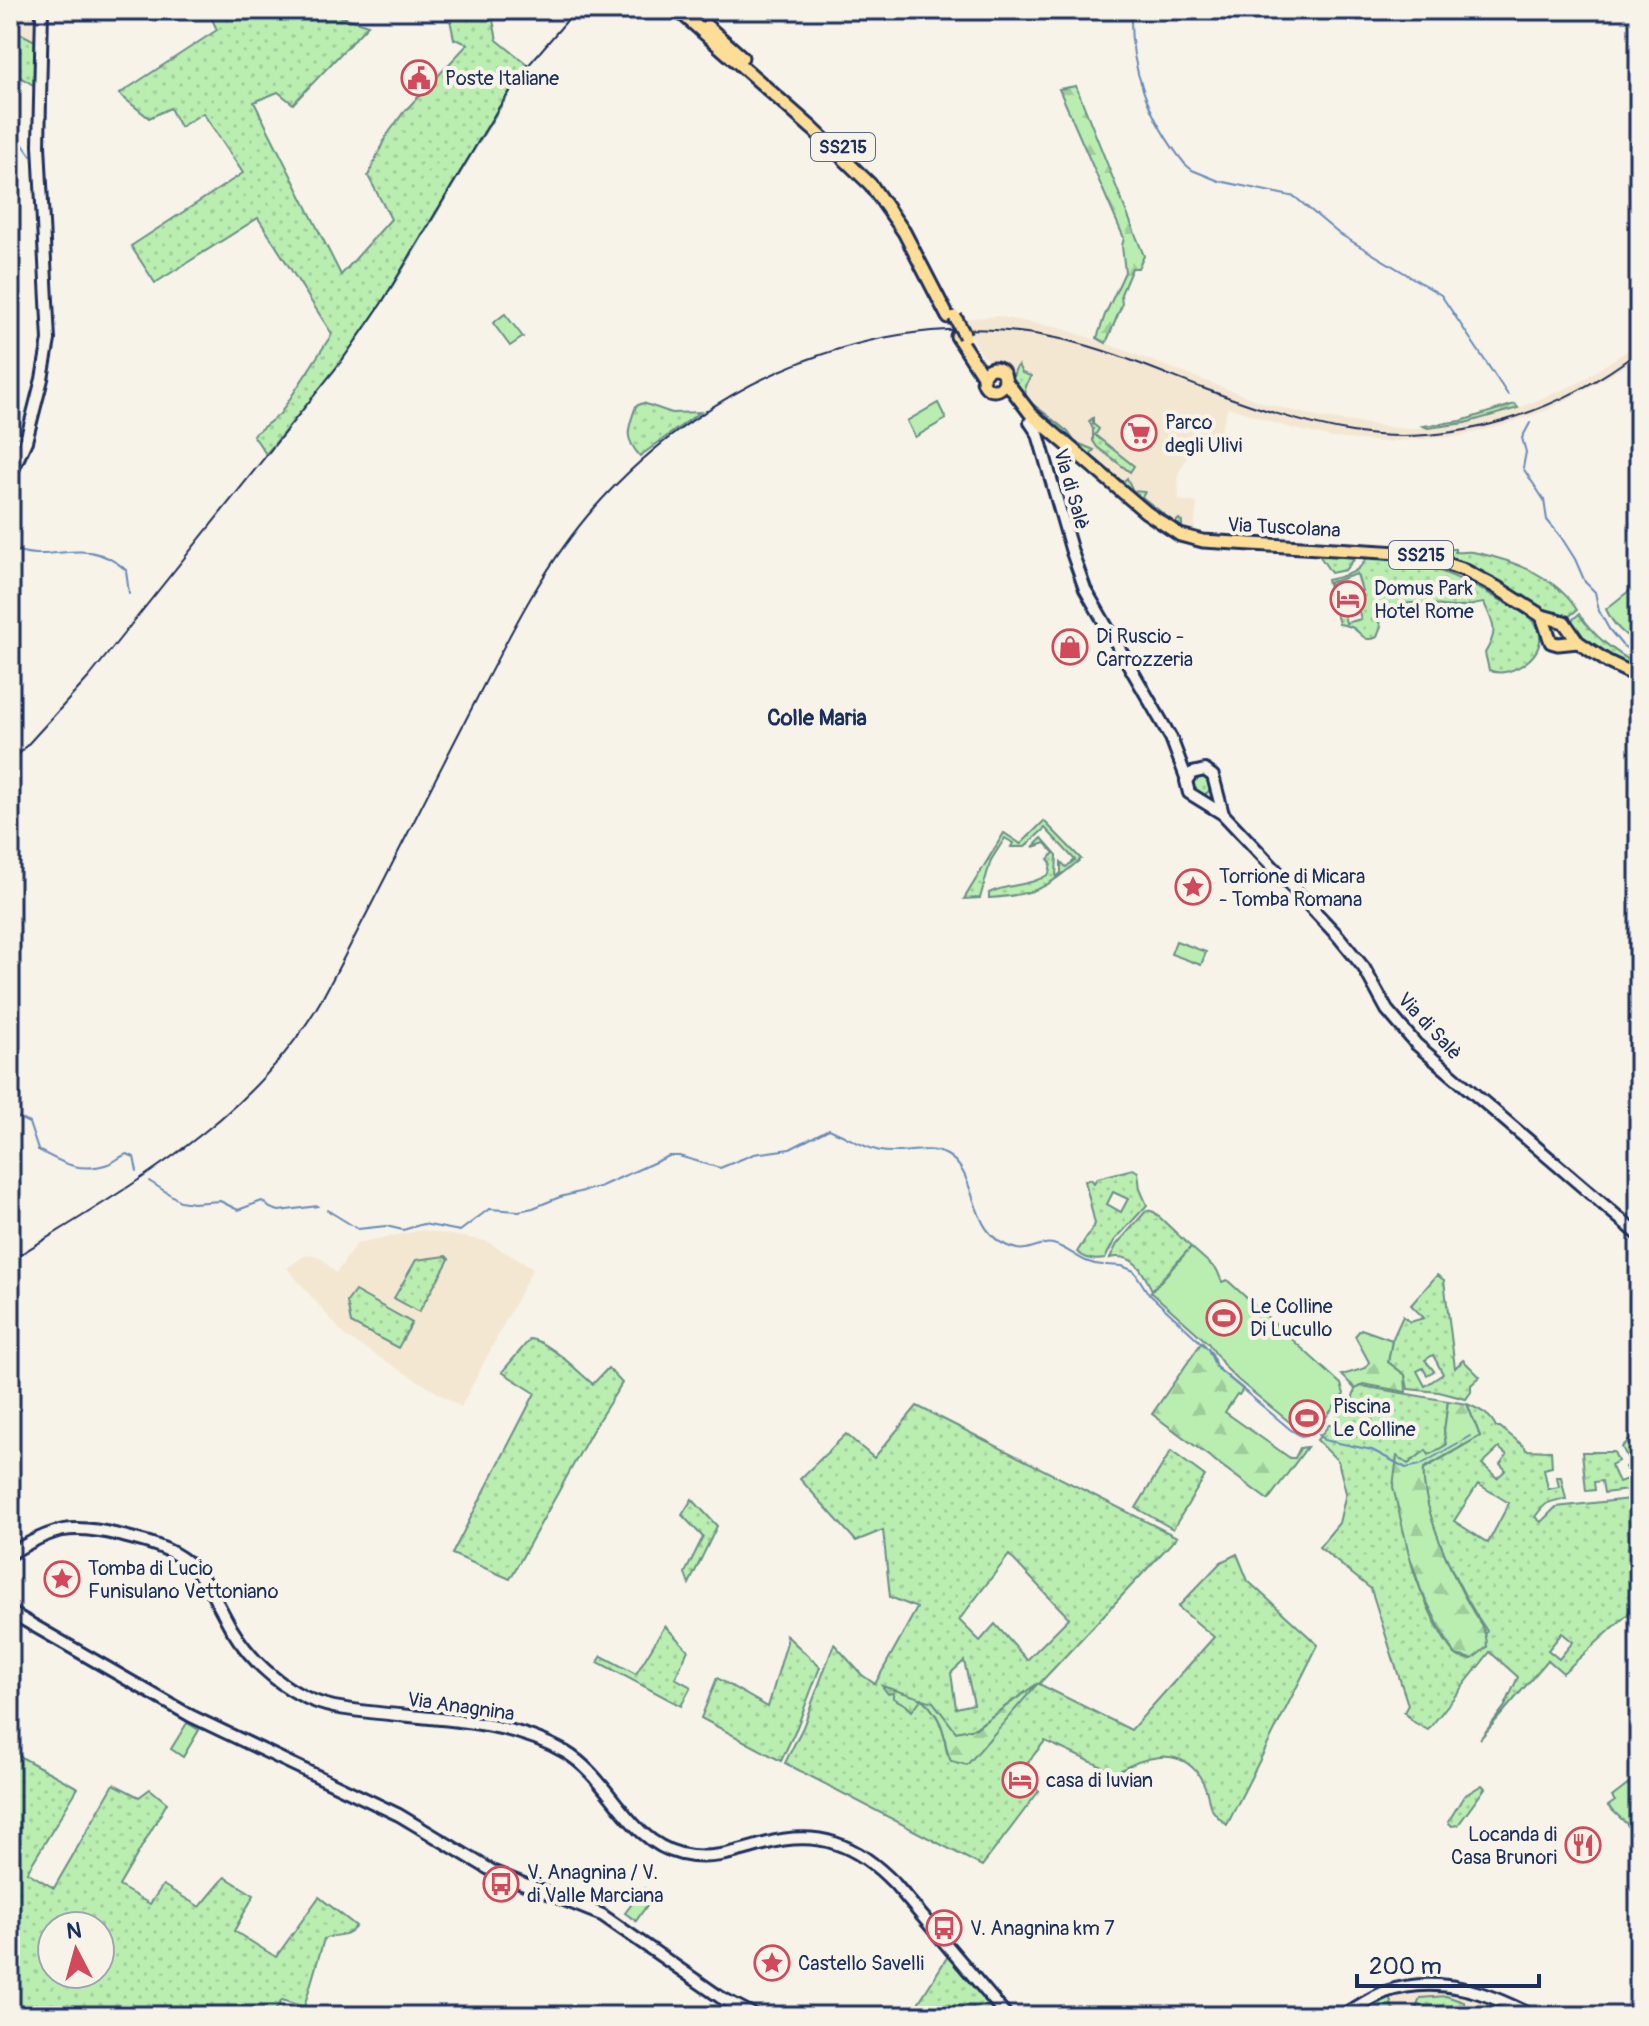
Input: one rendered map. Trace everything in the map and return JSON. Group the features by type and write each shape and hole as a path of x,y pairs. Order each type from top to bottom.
{"main road":[{"path":"10,476 26,441 49,340 39,145 42,10"},
{"name":"SS215","path":"678,10 813,129 871,185 904,232 952,317"},
{"name":"SS215","path":"689,10 838,143 877,183 913,234 961,336 987,372"},
{"path":"1001,370 1005,380 1000,388 991,390 983,383 987,372 1001,370"},
{"name":"Via Tuscolana","path":"1005,380 1022,406 1047,429 1146,512 1187,538 1416,554 1467,571 1542,616 1558,621"},
{"name":"Via Tuscolana","path":"991,390 1008,398 1030,422 1047,429"},
{"name":"Via di Salè","path":"1030,422 1038,434 1085,589 1171,738 1187,780"},
{"path":"1542,616 1551,642 1563,643 1574,637"},
{"path":"1547,631 1551,623 1566,623 1574,637 1608,662 1639,677"},
{"path":"1200,770 1209,773 1215,783 1210,794 1197,798 1189,793 1187,780 1192,773 1200,770"},
{"name":"Via di Salè","path":"1215,783 1223,814"},
{"name":"Via di Salè","path":"1197,798 1223,814 1341,938 1364,968 1387,1010 1422,1050 1639,1235"},
{"name":"Via Anagnina","path":"10,1554 47,1533 71,1528 119,1535 169,1550 200,1576 252,1657 297,1694 334,1707 500,1728 535,1738 581,1763 601,1782 639,1830 674,1852 714,1856 800,1837 828,1841 850,1849 872,1861 895,1884 1007,2016"},
{"path":"12,1612 204,1722 416,1824 494,1872 602,1915 720,1997 756,2016"},
{"path":"1342,2016 1385,1992 1425,1984 1474,1990 1533,2016"}],"shaded area":[{"path":"10,10 36,10 37,42 10,28"},
{"path":"997,316 1060,328 1097,340 1267,404 1322,418 1405,429 1465,423 1521,407 1578,383 1639,343 1639,356 1548,410 1461,436 1386,442 1333,438 1286,427 1228,407 1217,442 1188,455 1178,474 1179,500 1197,503 1194,532 1169,520 1096,461 1022,397 1013,383 1013,373 1002,361 988,360 982,355 961,319"},
{"path":"422,1230 486,1241 533,1268 461,1407 346,1337 287,1268 304,1256 312,1255 322,1259 336,1273 357,1243"},
{"path":"1406,1991 1464,1994 1516,2016 1399,2016 1392,2007 1389,1994"}],"green space":[{"path":"208,10 320,10 368,25 293,104 278,92 254,102 341,275 391,219 368,176 385,138 403,113 468,44 454,39 448,10 491,10 497,40 528,65 368,324 266,454 253,435 280,414 332,334 258,218 155,283 131,246 243,173 203,113 180,127 170,108 149,118 119,94 217,30"},
{"path":"10,28 37,42 35,86 10,71"},
{"path":"1076,86 1144,256 1138,268 1132,268 1121,294 1122,305 1106,343 1097,338 1125,272 1124,238 1059,89"},
{"path":"505,314 523,337 510,346 493,323"},
{"path":"1018,365 1022,373 1031,376 1025,386 1026,399 1050,417 1047,420 1027,403 1016,388 1014,373"},
{"path":"643,403 672,413 700,412 640,456 631,443 629,432 636,406"},
{"path":"938,403 946,419 915,437 907,421"},
{"path":"1515,404 1518,408 1465,423 1423,426 1461,421"},
{"path":"1093,418 1093,424 1099,429 1095,435 1134,466 1130,472 1097,447 1089,421"},
{"path":"1052,419 1075,442 1094,450 1090,455 1123,482 1127,478 1133,491 1145,492 1142,497 1173,521 1113,477 1049,422"},
{"path":"1450,549 1488,555 1532,571 1557,587 1577,610 1568,617 1558,612 1549,613 1509,587 1449,557"},
{"path":"1317,552 1358,555 1345,570 1331,573"},
{"path":"1368,554 1404,560 1470,584 1530,619 1540,636 1539,646 1517,668 1498,672 1489,670 1485,653 1494,629 1484,603 1458,607 1415,603 1396,606 1378,620 1381,627 1377,637 1366,638 1351,627 1339,624 1327,580 1352,573","holes":["1357,574 1362,591 1354,594 1361,619 1346,623 1340,596 1333,598 1329,583"]},
{"path":"1639,583 1639,645 1624,634 1606,609"},
{"path":"1579,614 1606,643 1639,666 1639,671 1571,629 1571,621"},
{"path":"1201,775 1208,778 1211,785 1208,792 1201,795 1194,792 1191,785 1194,778"},
{"path":"1044,821 1081,859 1058,877 1039,889 989,898 989,893 996,890 1049,874 1051,863 1048,859 1054,853 1045,843 1033,847 1042,838 1057,855 1056,877 1061,873 1061,862 1066,867 1075,860 1045,828 1025,847 1011,847 1013,843 1005,838 991,860 980,898 964,899 1004,833 1021,844"},
{"path":"1176,941 1206,952 1201,965 1171,954"},
{"path":"1133,1169 1138,1172 1140,1189 1147,1205 1114,1241 1105,1259 1097,1260 1077,1252 1095,1224 1085,1181 1091,1179 1094,1183 1097,1178","holes":["1113,1192 1128,1199 1121,1212 1107,1204"]},
{"path":"1147,1210 1154,1212 1191,1247 1152,1290 1137,1265 1125,1258 1110,1258 1117,1244"},
{"name":"Le Colline Di Lucullo","path":"1191,1247 1217,1270 1222,1282 1227,1280 1341,1384 1344,1394 1316,1430 1304,1434 1238,1380 1208,1343 1151,1292"},
{"path":"446,1256 449,1259 419,1312 394,1298 416,1260"},
{"path":"1437,1275 1444,1280 1455,1368 1463,1360 1480,1377 1471,1385 1466,1399 1408,1389 1405,1375 1388,1362 1392,1340 1403,1316 1410,1322 1424,1318 1411,1305","holes":["1433,1355 1443,1374 1425,1386 1417,1371 1423,1368 1427,1375 1434,1371 1425,1360"]},
{"path":"355,1291 412,1323 398,1348 351,1323 347,1302"},
{"path":"1361,1329 1392,1340 1388,1362 1405,1375 1406,1392 1363,1384 1355,1389 1342,1375 1366,1368 1369,1362 1355,1336"},
{"path":"530,1339 554,1351 593,1384 608,1368 622,1383 510,1579 452,1554 535,1393 502,1372"},
{"path":"1202,1342 1212,1354 1216,1367 1243,1389 1225,1412 1290,1458 1295,1458 1300,1448 1307,1447 1268,1500 1152,1414"},
{"path":"1362,1386 1448,1401 1444,1432 1446,1445 1429,1455 1426,1451 1408,1464 1408,1540 1411,1562 1427,1605 1441,1634 1461,1658 1472,1659 1487,1631 1455,1575 1435,1530 1424,1487 1424,1469 1480,1436 1467,1404 1485,1413 1496,1427 1500,1427 1526,1450 1551,1451 1552,1467 1544,1469 1548,1489 1559,1487 1557,1477 1561,1477 1566,1499 1544,1506 1535,1517 1541,1522 1556,1507 1630,1499 1639,1492 1639,1554 1630,1562 1639,1573 1639,1604 1563,1673 1548,1660 1480,1739 1505,1706 1518,1677 1490,1652 1428,1730 1414,1722 1404,1712 1408,1705 1371,1589 1319,1547 1339,1523 1346,1493 1338,1461 1317,1440 1346,1404 1351,1405 1355,1389","holes":["1499,1448 1507,1455 1500,1464 1506,1470 1497,1478 1482,1464","1478,1484 1509,1503 1488,1543 1454,1521","1562,1633 1573,1642 1559,1659 1548,1650"]},
{"path":"1448,1401 1467,1404 1480,1436 1424,1468 1424,1483 1432,1520 1447,1559 1486,1635 1487,1647 1472,1659 1456,1655 1421,1590 1393,1487 1397,1456 1408,1464 1426,1450 1429,1455 1446,1445 1444,1432"},
{"path":"917,1406 1177,1537 1039,1684 1131,1730 1214,1637 1178,1607 1221,1562 1237,1554 1248,1581 1318,1645 1227,1825 1210,1806 1200,1777 1182,1761 1171,1757 1149,1759 1116,1773 1045,1741 1019,1773 1039,1791 982,1866 785,1763 803,1727 834,1644 862,1675 875,1684 917,1608 890,1597 883,1530 856,1541 800,1479 846,1434 874,1458","holes":["1009,1555 1069,1618 1027,1660 995,1624 980,1641 959,1620","964,1661 974,1704 956,1708 951,1673","1034,1686 958,1764 949,1757 940,1724 923,1700 933,1702 956,1732 975,1728"]},
{"path":"1639,1420 1639,1483 1628,1490 1604,1493 1602,1481 1594,1482 1595,1490 1586,1491 1582,1452 1614,1452 1618,1461 1611,1465 1619,1482 1630,1478 1625,1467 1636,1462 1632,1455 1627,1457 1622,1447 1629,1440 1633,1443 1637,1439 1632,1434"},
{"path":"1171,1451 1205,1476 1173,1529 1136,1508"},
{"path":"692,1499 717,1526 689,1584 685,1573 703,1537 682,1515"},
{"path":"665,1626 688,1650 675,1678 691,1687 681,1706 598,1662 602,1656 636,1674"},
{"path":"786,1635 820,1667 781,1761 701,1718 717,1678 768,1707 787,1642"},
{"path":"1038,1683 967,1765 951,1761 941,1724 923,1699 933,1702 956,1732 976,1728"},
{"path":"882,1686 922,1698 912,1711"},
{"path":"187,1723 199,1730 183,1757 171,1749"},
{"path":"10,1751 78,1788 27,1872 54,1888 114,1784 139,1797 150,1789 167,1803 119,1886 150,1904 163,1885 200,1907 225,1877 254,1895 234,1931 276,1957 319,1897 356,1926 346,1934 324,1939 304,2007 282,2000 272,2016 10,2016"},
{"path":"1639,1776 1639,1821 1632,1829 1608,1806 1615,1801 1612,1797"},
{"path":"1482,1785 1485,1788 1458,1825 1452,1826 1448,1822 1464,1796"},
{"path":"644,1888 654,1895 636,1921 625,1913"},
{"path":"948,1956 1001,2016 910,2016"},
{"path":"1389,1994 1392,2007 1399,2016 1354,2016 1353,2013"},
{"path":"1446,1996 1464,2002 1465,2016 1420,2016 1417,2006 1420,1998"}],"waterway":[{"path":"1131,10 1134,52 1144,92 1161,129 1185,164 1219,181 1295,197 1338,233 1441,295 1508,395"},
{"path":"10,126 31,156"},
{"path":"1530,423 1522,438 1526,452 1523,468 1544,500 1547,520 1575,559 1585,582 1595,592 1599,611 1609,629 1622,645 1639,657"},
{"path":"10,548 40,554 95,553 126,570 129,594"},
{"path":"10,1110 13,1115 29,1123 38,1150 56,1159 73,1166 91,1168 111,1163 127,1154 134,1157 137,1171"},
{"path":"327,1210 358,1229 386,1226 403,1230 423,1224 460,1231 489,1209 519,1211 533,1208 599,1187 669,1156 720,1168 754,1154 790,1149 829,1129 880,1151 931,1150 947,1155 958,1164 981,1219 1000,1242 1022,1250 1053,1244 1089,1262 1103,1265"},
{"path":"149,1181 180,1201 220,1201 238,1210 262,1201 279,1211 318,1206"},
{"path":"1106,1265 1134,1271 1148,1293 1208,1349 1216,1367 1291,1430 1301,1436 1313,1434"},
{"path":"1319,1435 1324,1440 1372,1450 1406,1468 1420,1465 1470,1436"}],"railway":[{"path":"10,764 90,676 341,362 381,304 499,107 527,67 576,10"},
{"path":"10,1261 184,1148 261,1080 294,1041 323,997 515,626 560,552 595,507 641,461 692,421 747,387 806,360 868,341 931,331 996,330 1061,339 1098,349 1241,402 1315,424 1390,436 1428,435 1466,430 1540,408 1575,392 1639,351"}],"place":[{"name":"Poste Italiane","path":"419,78"},
{"name":"Parco degli Ulivi","path":"1139,433"},
{"name":"Domus Park Hotel Rome","path":"1348,599"},
{"name":"Di Ruscio - Carrozzeria","path":"1070,647"},
{"name":"Torrione di Micara - Tomba Romana","path":"1193,887"},
{"name":"Le Colline Di Lucullo","path":"1224,1318"},
{"name":"Piscina Le Colline","path":"1307,1418"},
{"name":"Tomba di Lucio Funisulano Vettoniano","path":"62,1579"},
{"name":"casa di luvian","path":"1020,1780"},
{"name":"Locanda di Casa Brunori","path":"1583,1845"},
{"name":"V. Anagnina / V. di Valle Marciana","path":"501,1884"},
{"name":"V. Anagnina km 7","path":"944,1928"},
{"name":"Castello Savelli","path":"772,1963"}],"district":[{"name":"Colle Maria","path":"817,717"}]}
